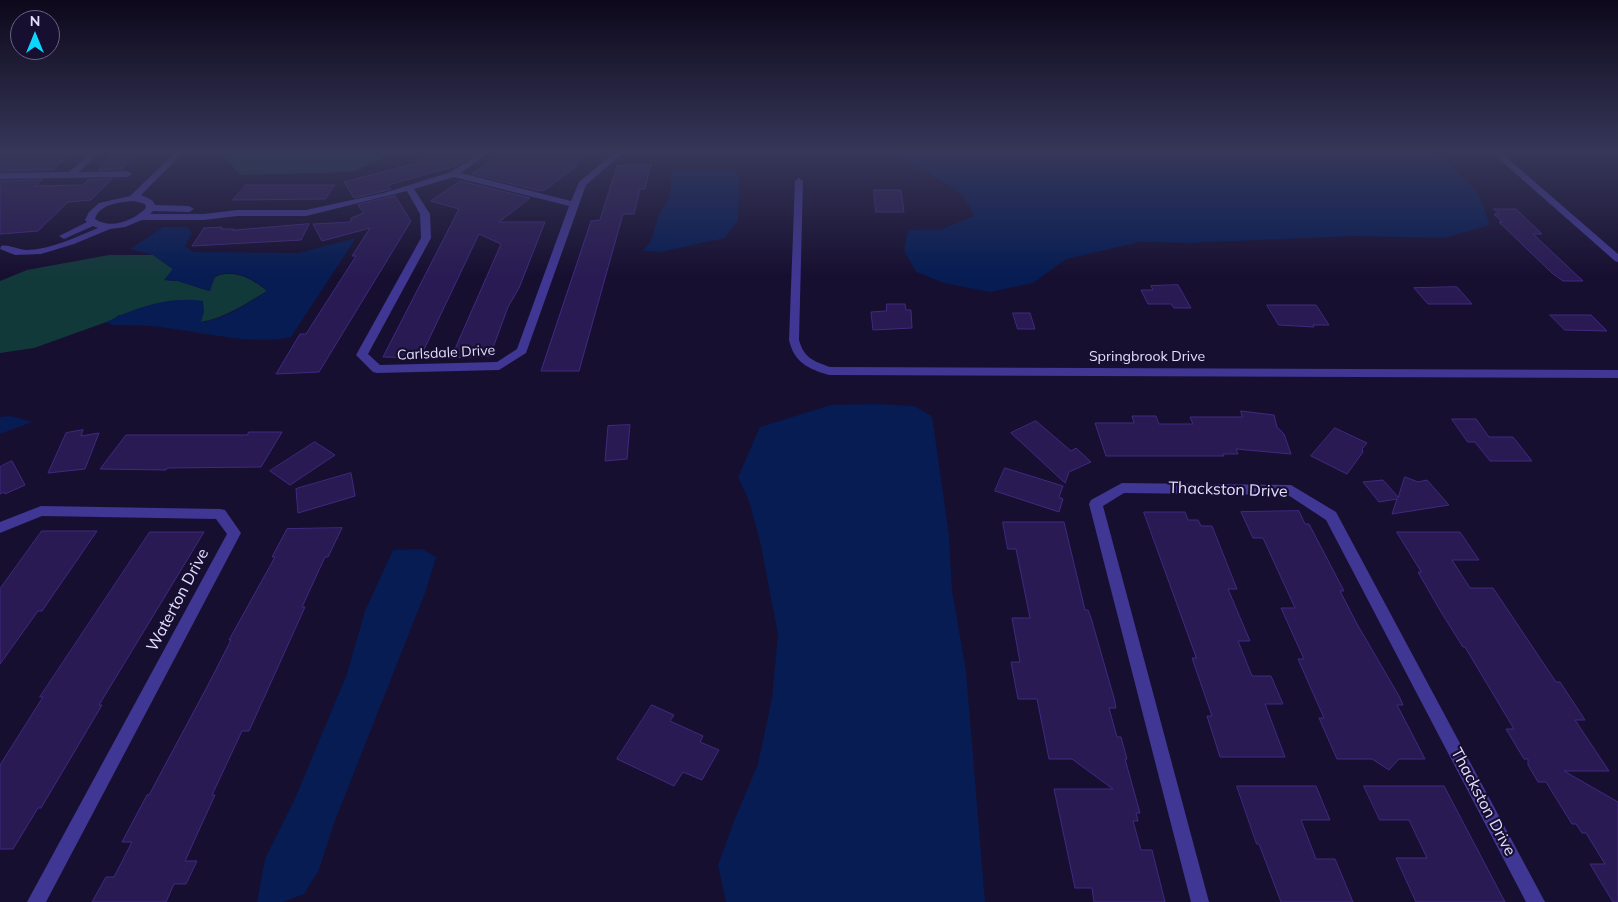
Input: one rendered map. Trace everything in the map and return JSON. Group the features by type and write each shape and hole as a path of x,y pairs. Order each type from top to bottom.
{"street":[{"path":"133,198 138,193"},
{"path":"140,217 185,217 236,213 306,213 388,193"},
{"name":"Carlsdale Drive","path":"412,193 425,214 426,238 362,355 377,369 499,366 522,351 579,193"},
{"path":"529,193 575,205"},
{"name":"Springbrook Drive","path":"799,193 794,340 796,352 799,358 805,362 829,371 1618,374"},
{"path":"1542,193 1618,259"},
{"path":"93,223 90,217 98,208 115,201 133,198 150,202 150,208"},
{"path":"2,248 48,245 82,238 110,226 126,223 140,217 150,208 212,209 236,213"},
{"path":"185,217 194,209"},
{"path":"48,245 93,223 110,226"},
{"name":"Thackston Drive","path":"1200,902 1096,504 1122,488 1291,490 1331,516 1536,902"},
{"name":"Waterton Drive","path":"0,528 41,511 220,514 234,533 36,902"}],"green space":[{"path":"109,255 153,255 173,269 165,280 178,281 209,291 215,277 236,274 256,282 267,291 236,310 210,320 201,322 119,315 112,320 34,348 0,353 0,281 27,270"}],"water":[{"path":"670,193 739,193 738,220 725,238 660,252 643,251 651,241 659,215"},
{"path":"960,193 1478,193 1490,225 1444,238 1354,236 1189,243 1140,242 1066,259 1033,283 990,292 944,283 916,272 904,250 908,230 942,229 974,216"},
{"path":"163,227 187,227 192,233 185,246 193,252 298,253 356,238 291,337 276,340 240,339 150,326 112,325 106,322 151,305 182,300 203,301 204,312 201,322 210,321 235,310 267,291 250,278 229,273 215,276 210,291 178,281 164,280 173,269 153,255 130,249"},
{"path":"874,404 914,406 932,416 949,536 952,590 966,671 985,902 726,902 718,865 758,764 772,698 778,634 760,541 749,501 738,477 760,427 831,405"},
{"path":"11,416 32,422 0,434 0,417"},
{"path":"422,549 436,557 425,593 334,823 319,870 304,894 283,902 257,902 265,859 294,801 347,674 365,611 393,550"}],"building":[{"path":"0,193 98,193 91,200 68,202 38,231 0,234"},
{"path":"239,193 329,193 325,199 233,200"},
{"path":"351,193 374,193 354,198"},
{"path":"443,193 510,193 530,198 499,222 545,222 519,288 508,307 490,356 451,358 501,244 479,234 420,358 383,357 459,209 431,201"},
{"path":"608,193 639,193 634,214 623,214 579,371 541,371 591,221 600,220"},
{"path":"874,193 901,193 904,212 876,212"},
{"path":"395,196 411,221 319,372 276,374 300,334 306,334 356,256 352,256 370,228 322,241 313,224 351,222 351,218 364,213 358,205"},
{"path":"1494,209 1516,209 1542,234 1533,234 1583,281 1563,281 1552,273 1499,222 1502,222 1494,214 1499,214"},
{"path":"309,224 301,240 192,246 204,228 222,227 221,229 233,230"},
{"path":"1178,285 1191,308 1174,308 1171,304 1148,304 1141,290 1153,290 1151,286"},
{"path":"1457,287 1472,304 1428,304 1414,288"},
{"path":"887,304 905,304 906,310 911,310 912,328 873,330 871,312 886,311"},
{"path":"1267,305 1316,305 1329,325 1313,325 1314,327 1279,325"},
{"path":"1013,313 1030,313 1035,329 1018,329"},
{"path":"1550,315 1591,315 1607,331 1565,330"},
{"path":"1241,411 1274,415 1277,427 1284,434 1291,454 1236,449 1238,454 1223,454 1224,456 1106,456 1095,423 1134,423 1132,416 1156,416 1159,424 1193,424 1190,417 1242,417"},
{"path":"1452,419 1476,419 1489,437 1513,437 1532,461 1490,461 1475,442 1468,442"},
{"path":"1036,421 1071,451 1076,448 1091,462 1069,472 1065,483 1011,433"},
{"path":"630,425 627,459 605,461 608,426"},
{"path":"1335,428 1367,443 1362,449 1363,452 1347,474 1311,456"},
{"path":"83,430 81,436 99,433 85,469 48,473 66,433"},
{"path":"249,432 282,432 261,467 167,468 166,470 100,469 126,435 247,435"},
{"path":"315,442 335,455 290,485 270,471"},
{"path":"12,461 25,485 5,494 4,492 0,494 0,467"},
{"path":"1005,468 1063,486 1059,497 1063,499 1059,512 995,491"},
{"path":"351,473 355,496 298,513 296,489"},
{"path":"1405,477 1418,482 1427,480 1449,505 1392,514 1397,499 1379,502 1363,482 1383,480 1398,497"},
{"path":"1299,511 1305,524 1309,524 1344,591 1340,591 1357,624 1399,696 1403,705 1397,705 1425,759 1399,759 1389,770 1372,759 1337,759 1319,718 1324,718 1298,659 1304,659 1281,608 1295,608 1263,538 1253,538 1241,512"},
{"path":"1144,512 1185,512 1188,520 1198,520 1201,526 1212,526 1237,589 1228,589 1250,641 1238,641 1252,676 1271,676 1283,704 1265,704 1285,757 1220,757 1207,716 1212,716 1192,658 1196,658"},
{"path":"1003,522 1064,522 1085,610 1088,610 1091,618 1114,698 1116,708 1109,708 1117,737 1121,737 1140,813 1136,813 1138,821 1133,821 1141,850 1152,850 1165,902 1094,902 1092,888 1075,888 1054,789 1113,789 1072,759 1049,759 1037,699 1018,699 1011,662 1020,662 1012,618 1030,618 1016,549 1008,549"},
{"path":"342,528 328,557 325,557 302,607 305,607 249,731 242,731 212,795 215,795 185,861 197,861 186,884 174,884 166,902 92,902 106,877 114,877 132,842 122,842 208,685 231,640 229,640 275,557 272,557 287,529"},
{"path":"42,531 97,531 42,611 38,611 0,664 0,589"},
{"path":"150,532 204,532 99,705 102,705 41,808 38,808 13,849 0,849 0,765 43,697 40,697"},
{"path":"1397,532 1460,532 1479,560 1452,560 1470,588 1493,588 1556,682 1560,682 1585,720 1575,720 1609,771 1564,771 1618,802 1618,902 1613,902 1590,864 1605,864 1586,833 1582,833 1576,824 1572,824 1546,782 1538,782 1528,765 1528,759 1524,759 1506,729 1514,729 1465,647 1463,647 1441,612 1418,572 1421,572"},
{"path":"652,705 674,715 670,721 703,736 700,742 719,750 702,780 683,772 674,786 617,759"},
{"path":"1237,786 1316,786 1330,820 1301,820 1316,859 1335,859 1353,902 1281,902 1259,844 1257,844"},
{"path":"1364,786 1444,786 1505,902 1416,902 1396,858 1427,858 1409,820 1380,820"}]}
